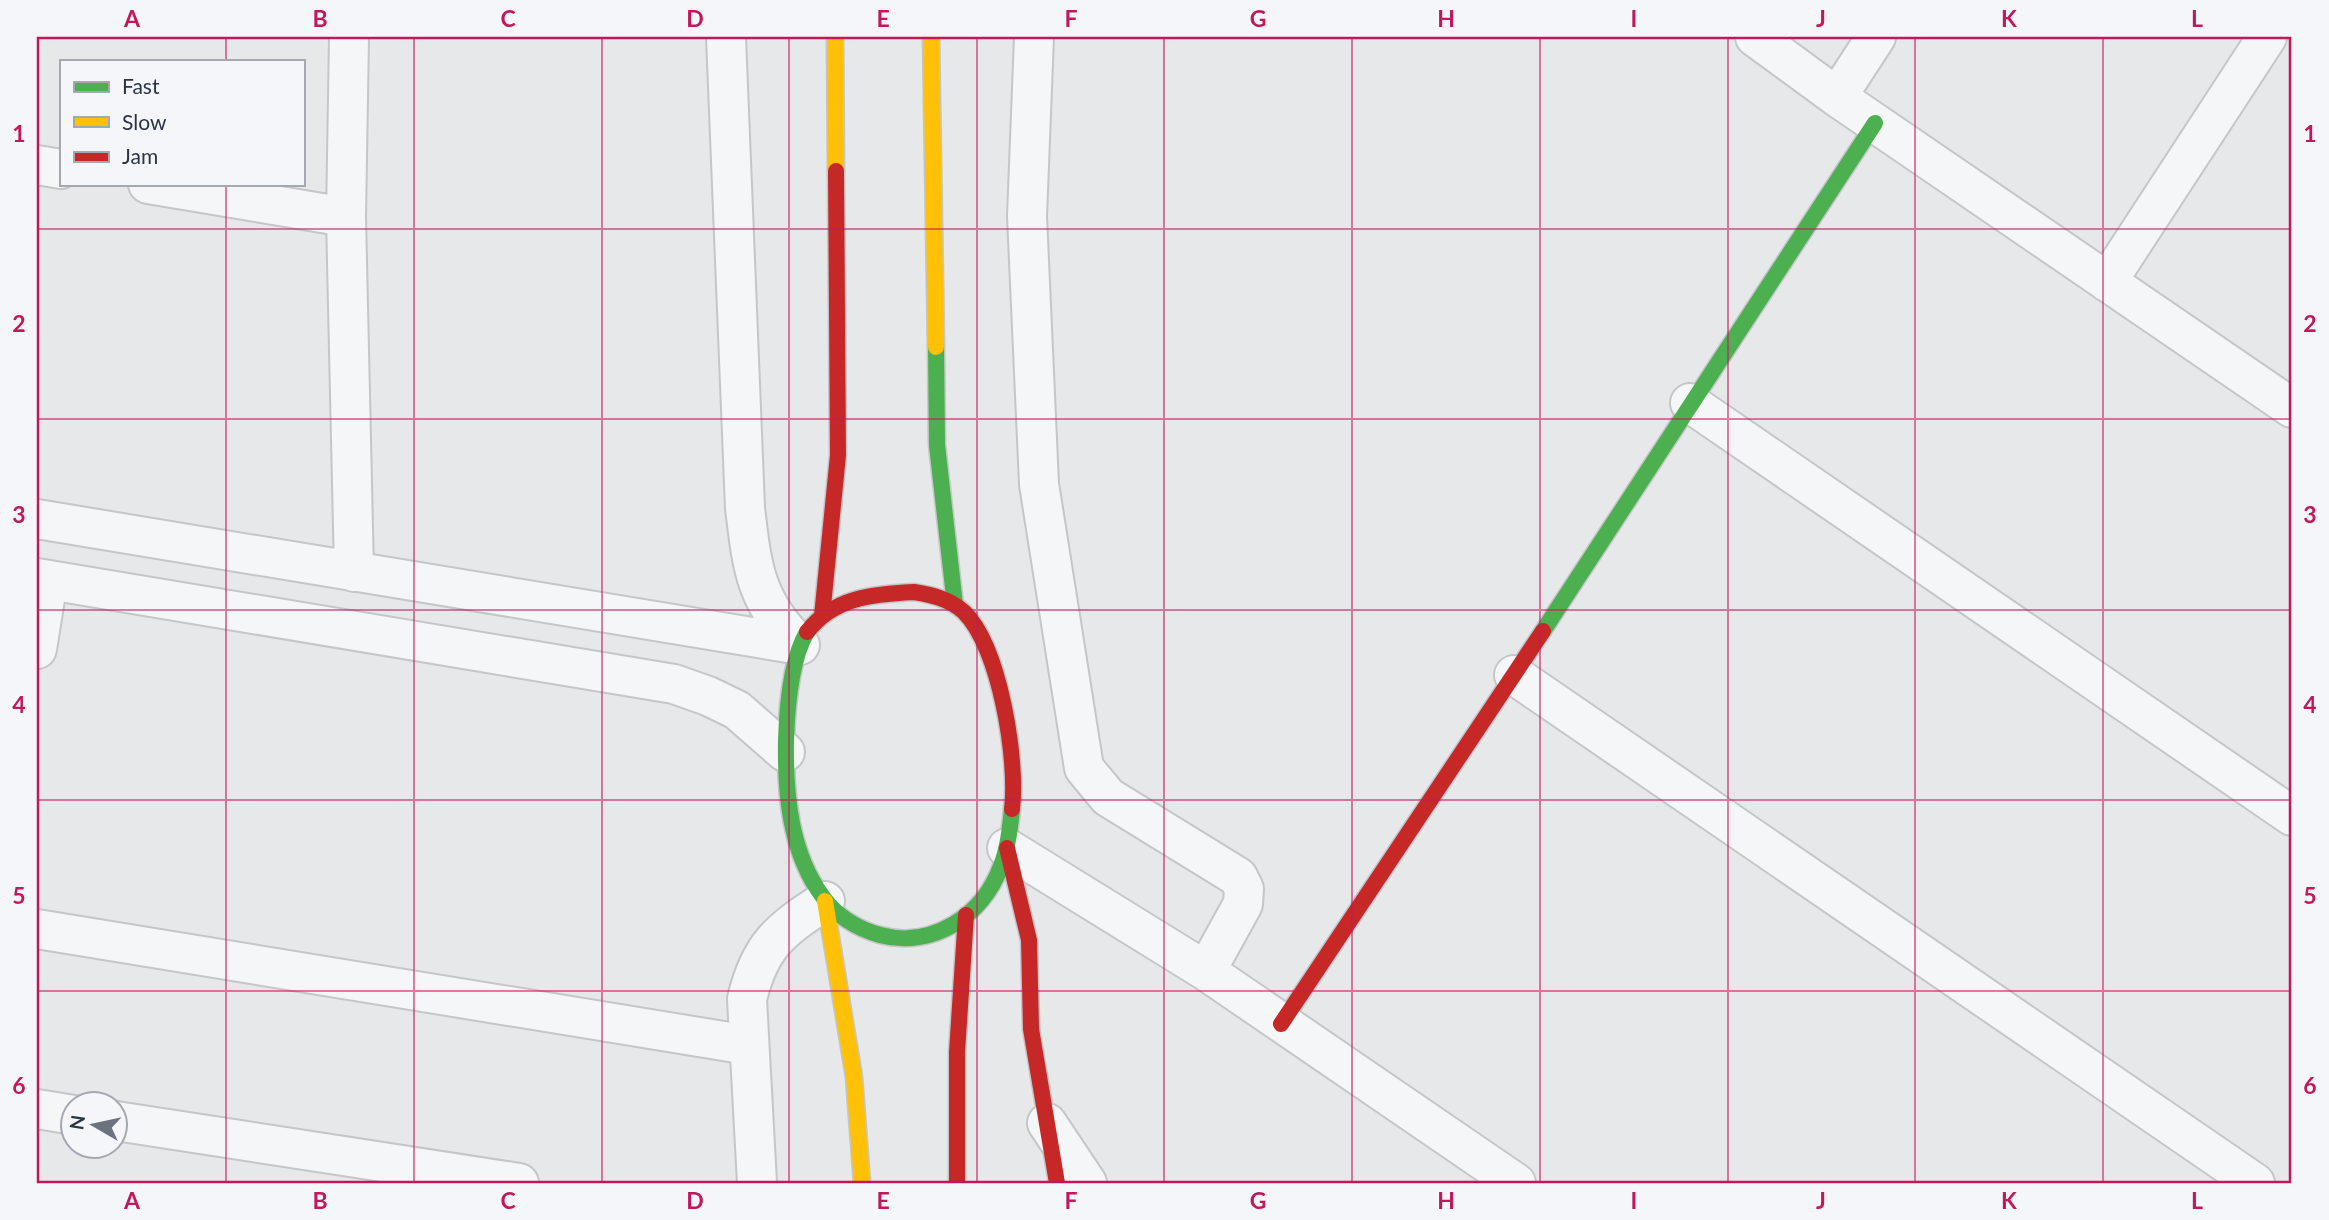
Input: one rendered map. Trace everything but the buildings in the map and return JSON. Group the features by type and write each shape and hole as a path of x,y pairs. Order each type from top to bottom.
{"main road":[{"path":"811,631 837,604 855,597 914,592 937,596 955,605 969,618 987,649 1004,705 1013,799 1007,848 998,874 982,898 966,915 933,935 909,938 882,936 863,929 843,916 825,901 812,882 801,859 792,821 785,752 790,689 811,631 838,455 835,37"},
{"path":"931,37 937,444 955,605"},
{"path":"1281,1024 1514,675 1875,123"},
{"path":"1007,848 1029,940 1031,1029 1057,1183"},
{"path":"825,901 854,1072 862,1147 862,1183"},
{"path":"957,1183 957,1052 966,915"}],"street":[{"path":"349,37 346,216 354,572"},
{"path":"726,37 746,508 754,575 783,629 811,631"},
{"path":"1034,37 1027,216 1039,484 1084,768 1108,797 1238,877 1244,889 1243,904 1206,971"},
{"path":"1755,37 1837,97 2292,408"},
{"path":"1837,97 1876,37"},
{"path":"2107,282 2267,37"},
{"path":"37,165 60,169"},
{"path":"160,186 346,216"},
{"path":"1690,403 2292,816"},
{"path":"37,519 354,572 811,631"},
{"path":"37,649 43,579 674,684 737,710 785,752"},
{"path":"1514,675 2255,1183"},
{"path":"1007,848 1206,971 1516,1183"},
{"path":"757,1183 747,999 753,972 769,945 793,921 825,901"},
{"path":"37,929 748,1045"},
{"path":"37,1109 60,1113"},
{"path":"130,1123 519,1183"},
{"path":"1046,1124 1087,1183"}],"traffic: fast":[{"path":"1543,631 1875,123"},
{"path":"936,347 937,445 955,605"},
{"path":"807,632 797,656 789,699 786,740 789,802 803,862 812,880 834,910 864,929 899,938 936,933 953,925 982,900 993,884 1005,852 1012,809"}],"traffic: slow":[{"path":"835,37 836,171"},
{"path":"931,37 936,347"},
{"path":"825,901 854,1077 862,1183"}],"traffic: jam":[{"path":"822,616 838,455 836,171"},
{"path":"914,592 940,598 959,608 977,629 988,651 997,677 1009,735 1012,809"},
{"path":"807,632 829,611 842,604 869,596 914,592"},
{"path":"1281,1024 1543,631"},
{"path":"1007,848 1029,940 1031,1029 1057,1183"},
{"path":"957,1183 957,1052 966,915"}]}
